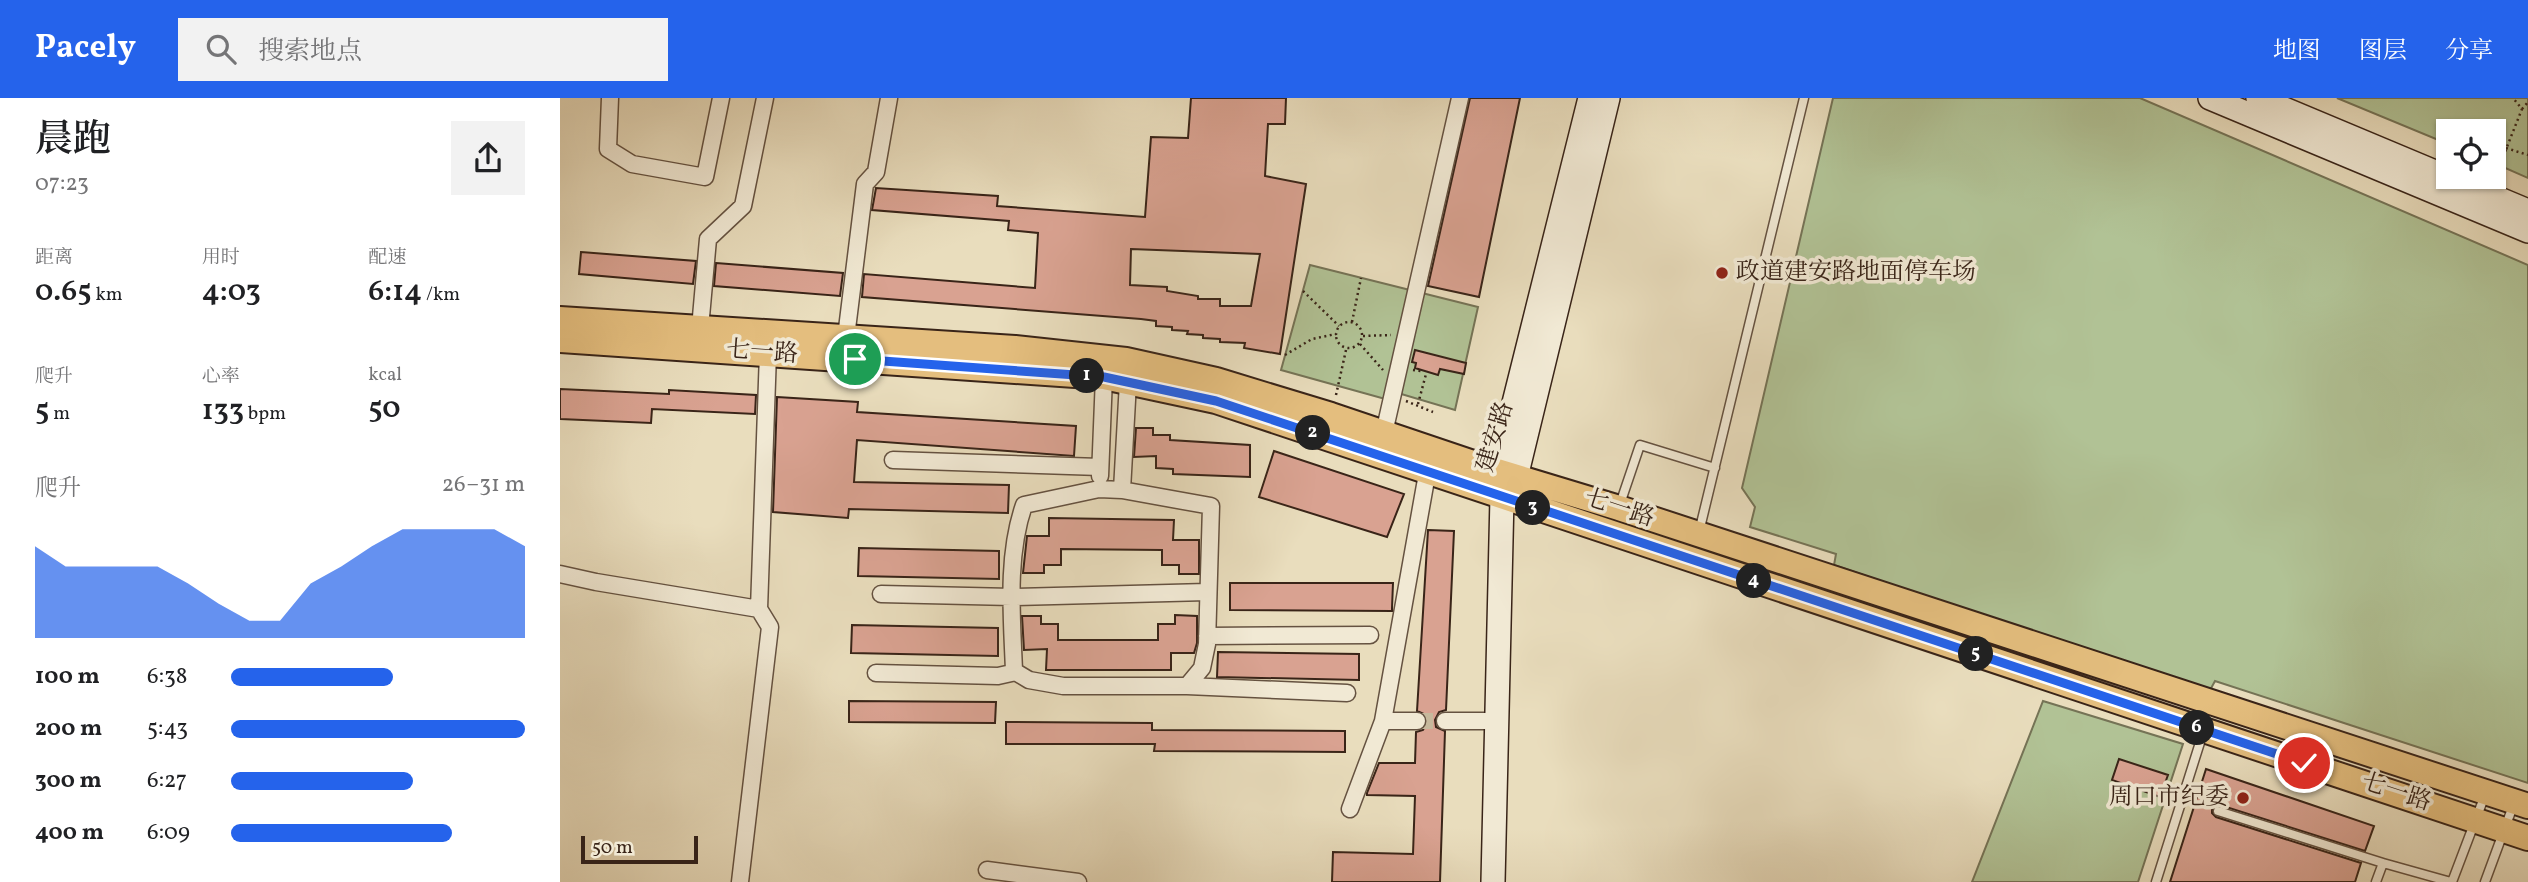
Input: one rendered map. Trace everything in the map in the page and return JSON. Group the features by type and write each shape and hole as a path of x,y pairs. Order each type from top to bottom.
{"main road":[{"name":"七一路","path":"560,319 1015,348 1126,360 1216,380 1619,508 2521,804"},
{"name":"七一路","path":"560,340 1116,379 1216,401 2517,834"}],"street":[{"path":"610,98 608,149 632,164 705,177 721,98"},
{"path":"700,327 708,239 743,206 765,98"},
{"path":"846,337 865,184 876,173 889,98"},
{"path":"1384,433 1460,98"},
{"path":"1506,474 1590,98"},
{"name":"建安路","path":"1493,882 1502,497 1608,98"},
{"path":"2210,98 2528,231"},
{"path":"2258,98 2528,211"},
{"path":"740,882 770,627 759,609 768,353"},
{"path":"1099,489 1100,467 1116,379"},
{"path":"1116,379 1122,490"},
{"path":"893,460 1100,467"},
{"path":"1350,809 1383,721 1427,474"},
{"path":"1187,686 1202,668 1207,636 1211,506 1122,490 1099,489 1024,505 1017,525 1012,597 1014,671 1029,680 1063,686 1187,686 1347,693"},
{"path":"560,574 759,609"},
{"path":"881,594 1012,597 1207,592"},
{"path":"1207,636 1370,635"},
{"path":"876,673 998,676 1016,672"},
{"path":"1383,721 1417,721"},
{"path":"1445,721 1497,721"},
{"path":"987,870 1078,882"}],"lane":[{"path":"1698,535 1804,98"},
{"path":"1619,508 1640,445 1715,468"},
{"path":"2156,882 2204,730"},
{"path":"2218,811 2452,882 2486,792"},
{"path":"2485,882 2517,834 2521,804"},
{"path":"2376,882 2383,863"}],"path":[{"path":"2513,98 2522,109"},
{"path":"2528,102 2522,109 2506,148 2528,155"},
{"path":"2489,195 2491,189"},
{"path":"1352,322 1361,278"},
{"path":"1303,291 1339,326"},
{"path":"1345,322 1358,324 1363,336 1360,344 1354,348 1340,345 1336,334 1339,326 1345,322"},
{"path":"1363,336 1387,336 1408,328"},
{"path":"1285,355 1312,339 1336,334"},
{"path":"1360,344 1382,368 1393,396 1433,412"},
{"path":"1331,415 1346,348"},
{"path":"1417,405 1426,374"}],"green space":[{"path":"1833,98 2140,98 2528,265 2528,783 2215,681 2209,692 1834,565 1836,554 1750,527 1755,507 1742,488"},
{"path":"2337,98 2528,98 2528,178 2506,168 2506,119 2436,119 2436,139"},
{"path":"1310,265 1478,307 1455,410 1398,393 1396,402 1281,370"},
{"path":"2043,701 2183,744 2138,882 1972,882"}],"building":[{"path":"1191,98 1286,98 1285,124 1268,124 1265,176 1306,184 1280,354 1244,348 1245,343 1220,342 1220,339 1187,334 1188,331 1172,330 1172,327 1156,326 1156,321 862,297 864,274 1035,288 1038,233 1008,230 1009,221 872,210 876,188 998,196 997,206 1145,217 1151,137 1188,138","holes":["1131,249 1260,254 1251,306 1220,306 1220,299 1198,299 1198,296 1167,291 1167,287 1130,285"]},
{"path":"1470,98 1520,98 1479,297 1428,286"},
{"path":"581,252 696,261 693,284 579,274"},
{"path":"716,263 843,273 840,296 714,286"},
{"path":"1415,350 1466,363 1464,374 1440,369 1438,375 1415,368 1416,363 1412,362"},
{"path":"560,389 669,394 669,390 756,395 755,414 652,409 651,423 560,419"},
{"path":"777,397 858,402 857,412 1076,426 1074,456 857,440 854,482 1009,485 1008,513 849,509 848,518 773,512"},
{"path":"1136,428 1153,428 1153,435 1170,435 1170,440 1250,445 1250,477 1173,474 1173,469 1156,468 1156,456 1134,457"},
{"path":"1274,451 1404,494 1387,537 1259,497"},
{"path":"1049,518 1174,520 1173,540 1199,540 1199,574 1179,574 1179,565 1162,565 1162,550 1061,549 1061,565 1044,565 1044,573 1023,573 1027,536 1049,536"},
{"path":"1428,530 1454,531 1446,710 1439,712 1435,720 1436,727 1445,731 1440,882 1332,882 1333,852 1413,854 1415,796 1367,793 1379,763 1415,763 1416,732 1423,730 1427,722 1426,715 1417,711"},
{"path":"859,548 999,551 999,579 858,576"},
{"path":"1230,583 1393,583 1392,611 1230,610"},
{"path":"1175,615 1197,616 1197,643 1194,653 1171,653 1171,670 1046,670 1047,649 1024,650 1022,616 1041,616 1041,624 1058,624 1058,640 1158,640 1158,624 1175,624"},
{"path":"852,625 998,628 998,656 851,653"},
{"path":"1218,652 1359,654 1359,680 1217,677"},
{"path":"849,701 996,702 995,723 849,722"},
{"path":"1006,722 1152,723 1152,730 1345,731 1345,752 1154,751 1155,744 1006,744"},
{"path":"2119,759 2168,775 2160,797 2112,780"},
{"name":"周口市纪委","path":"2206,769 2374,826 2365,851 2220,805 2212,808 2216,817 2361,863 2355,882 2170,882"}],"tunnel":[{"path":"1417,721 1445,721"}],"place":[{"name":"政道建安路地面停车场","path":"1722,273"},
{"name":"周口市纪委","path":"2243,798"}],"route":[{"path":"855,359 1104,377 1216,401 2304,763"}]}
